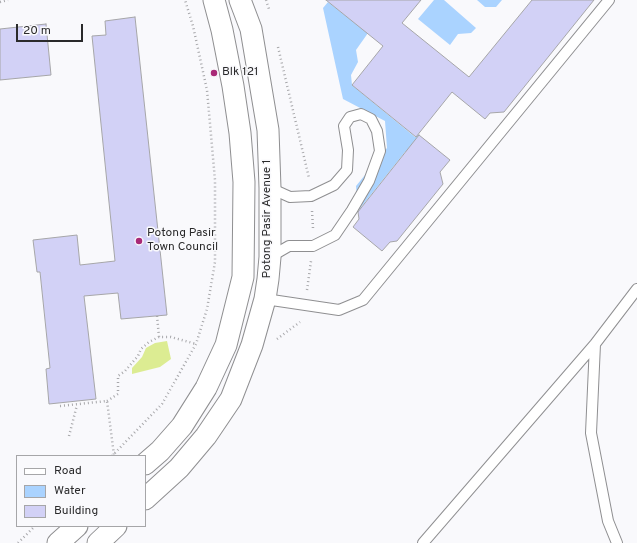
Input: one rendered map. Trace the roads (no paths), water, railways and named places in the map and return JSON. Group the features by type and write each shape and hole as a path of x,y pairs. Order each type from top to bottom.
{"street":[{"name":"Potong Pasir Avenue 1","path":"146,463 160,451 182,426 206,388 226,345 243,277 244,182 240,133 233,86 222,30 214,0"},
{"name":"Potong Pasir Avenue 1","path":"146,498 179,468 206,436 231,400 252,346 265,299 270,257 268,130 262,88 250,29 240,0"},
{"path":"58,543 76,527"},
{"path":"98,543 115,527"}],"lane":[{"path":"265,299 339,310 363,300 609,0"},
{"path":"270,188 290,197 311,196 334,185 347,170 348,150 344,126 350,117 361,114 371,119 377,131 380,151 369,180 335,236 313,246 289,246 270,257"},
{"path":"422,543 594,344 637,289"},
{"path":"594,344 591,433 608,521 616,543"}],"water":[{"path":"434,0 444,0 476,28 471,33 458,34 450,45 418,19"},
{"path":"477,0 502,0 496,7 485,7"},
{"path":"328,2 368,33 356,50 358,62 351,75 352,85 415,137 418,134 424,140 414,153 405,152 358,211 356,186 387,148 385,121 343,99 323,8"}],"place":[{"name":"Blk 121","path":"214,73"},
{"name":"Potong Pasir Town Council","path":"139,241"}]}
